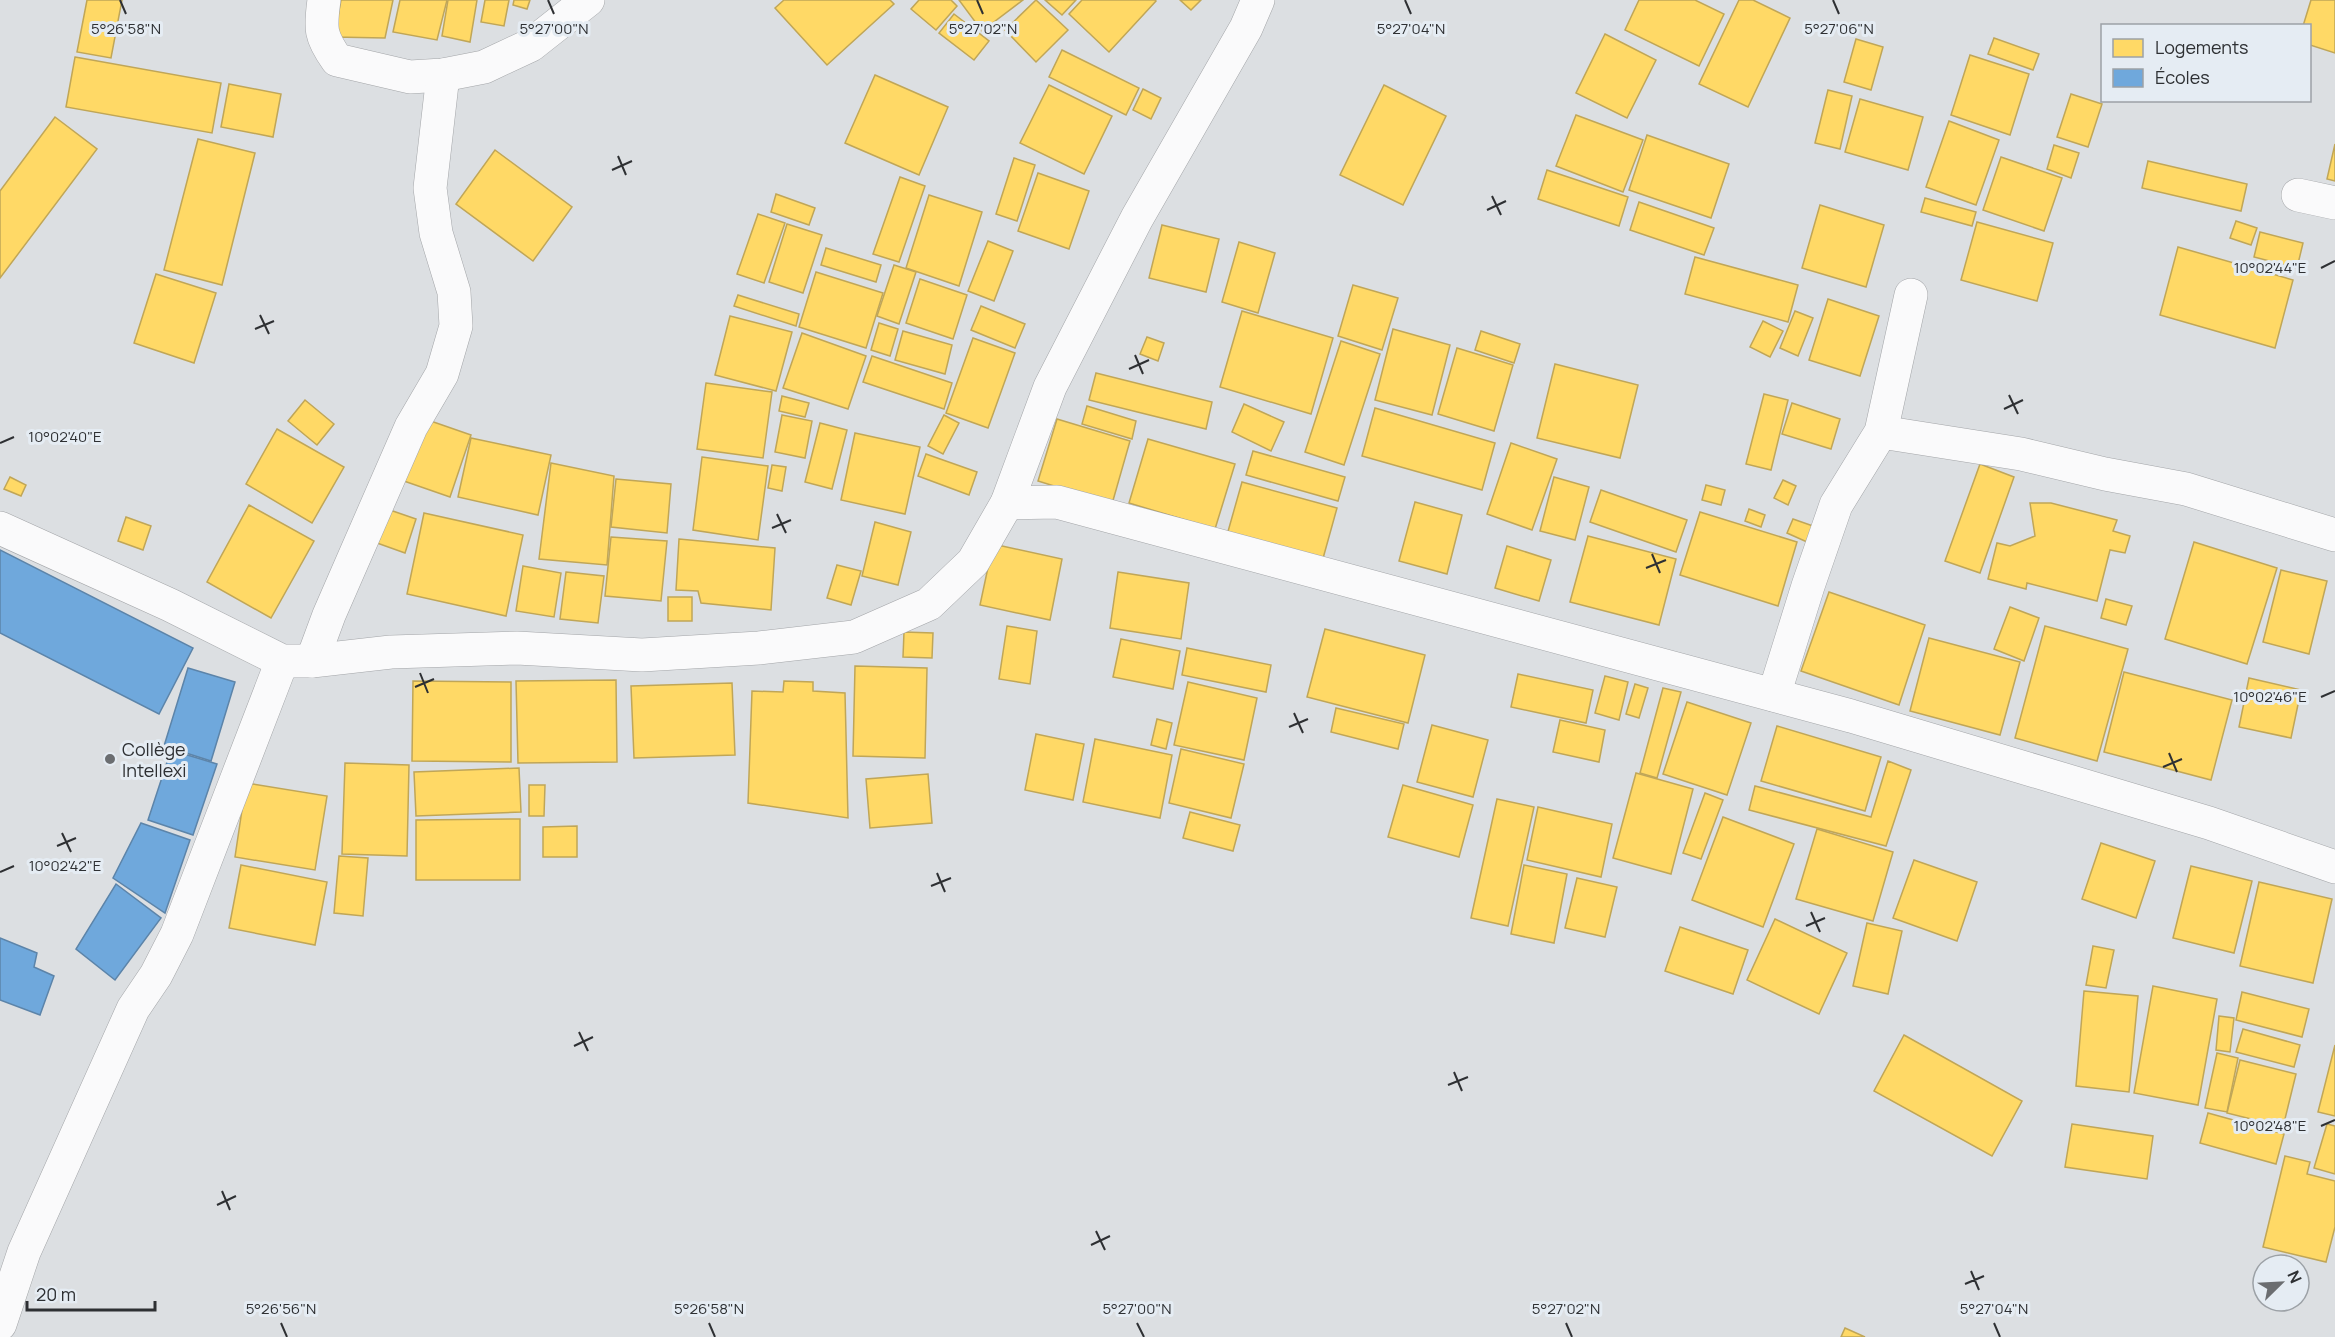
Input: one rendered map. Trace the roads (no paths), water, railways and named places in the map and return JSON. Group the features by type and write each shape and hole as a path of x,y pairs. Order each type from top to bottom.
{"street":[{"path":"324,0 320,25 326,44 337,60 410,77 443,75 484,67 531,45 588,0"},
{"path":"0,528 297,661 391,652 518,648 642,655 759,648 854,637 929,604 973,562 1007,503 1050,387 1137,218 1246,28 1257,0"},
{"path":"0,1324 24,1252 133,1009 156,975 177,934 297,661 329,615 411,427 442,375 456,326 454,292 436,233 430,188 443,75"},
{"path":"2298,195 2335,203"},
{"path":"1774,695 1836,505 1881,432 1911,295"},
{"path":"1881,432 2021,454 2105,474 2186,489 2335,535"},
{"path":"1007,503 1057,502 1774,695 2209,823 2335,867"}],"place":[{"name":"Collège Intellexi","path":"110,759"}]}
